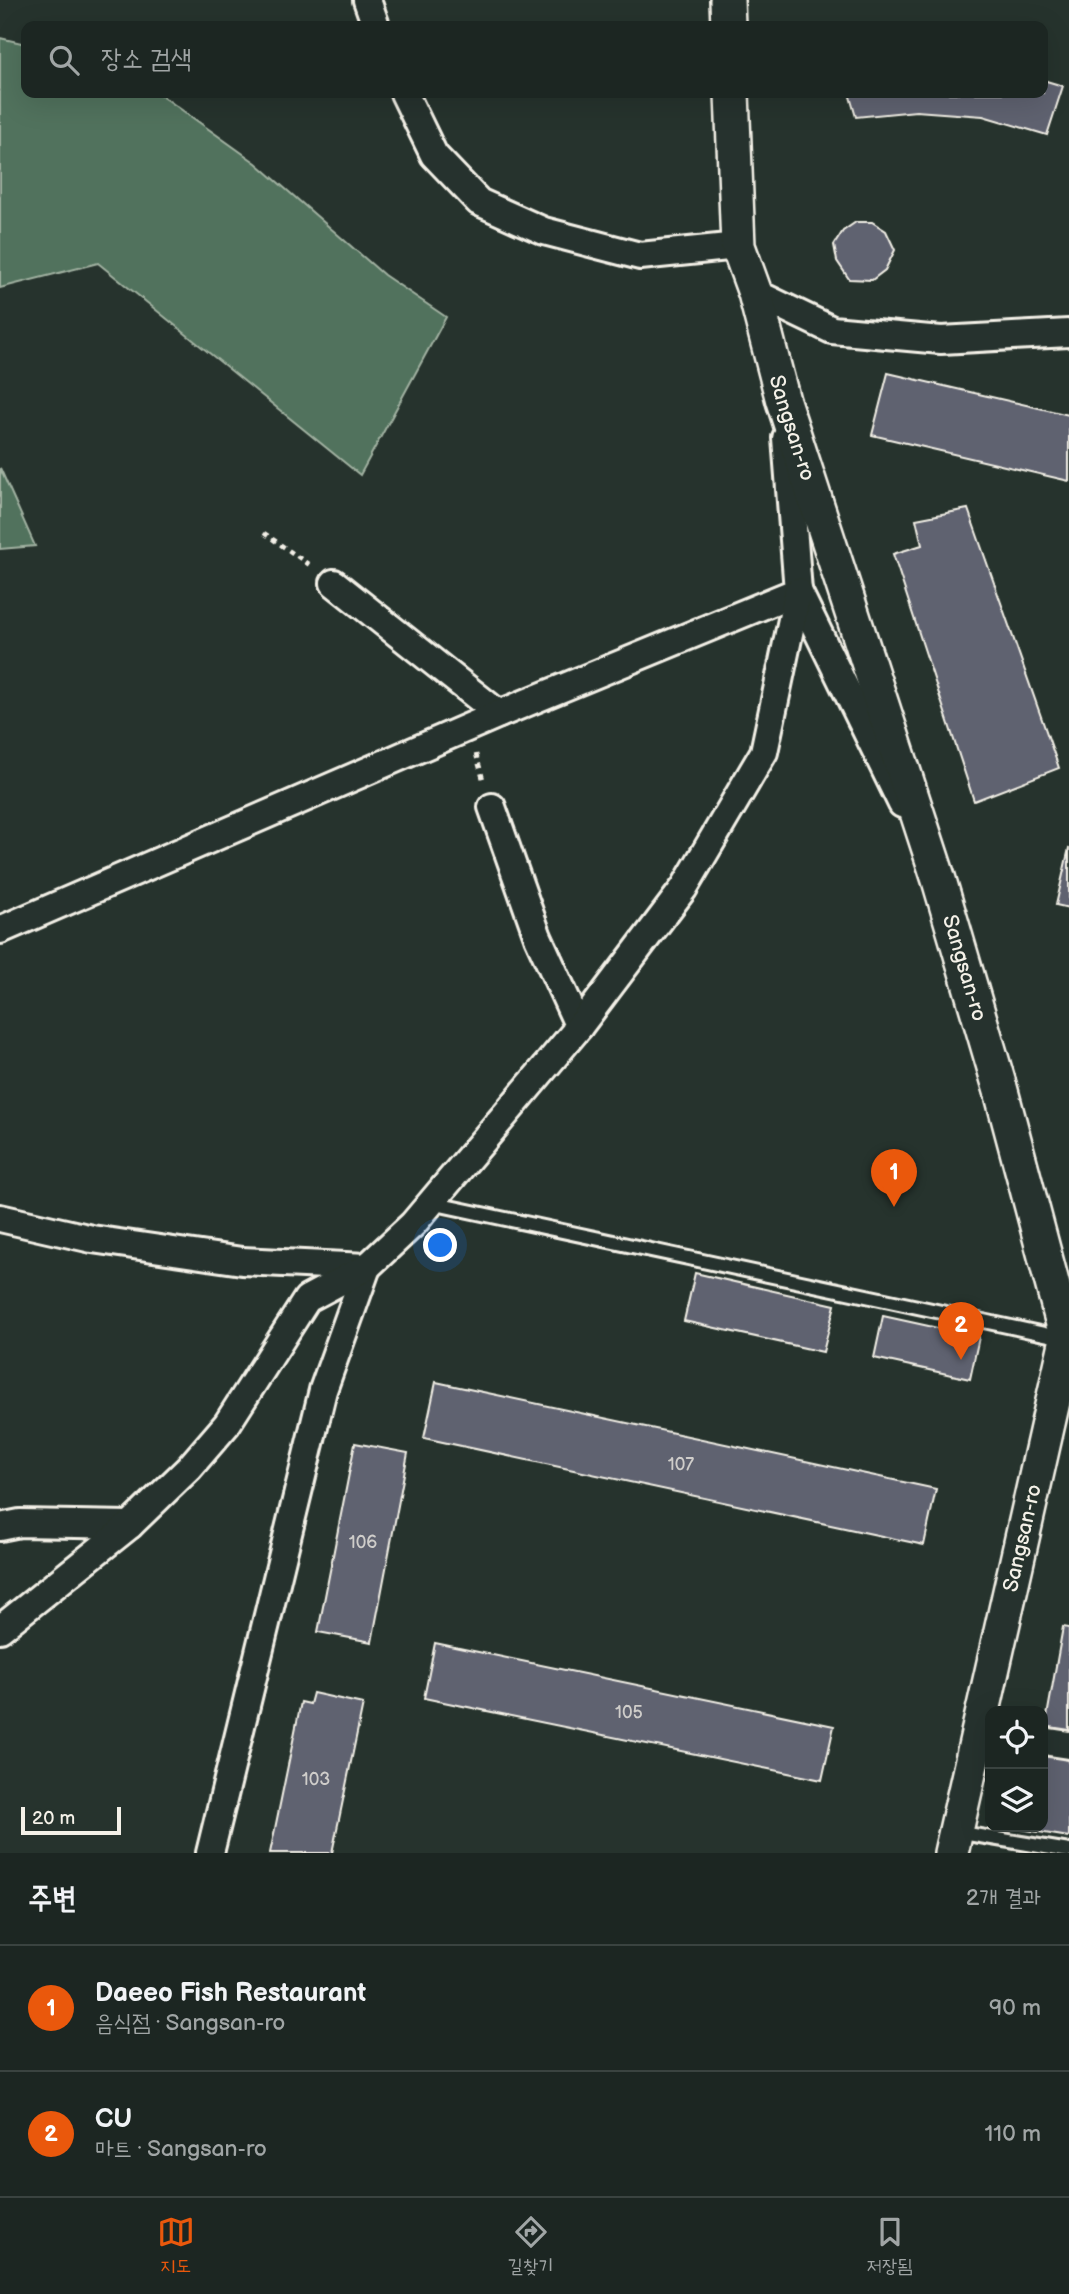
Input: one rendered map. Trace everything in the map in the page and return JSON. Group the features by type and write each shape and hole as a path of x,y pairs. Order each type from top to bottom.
{"street":[{"path":"367,0 374,21"},
{"path":"727,0 728,21"},
{"path":"406,98 434,155 479,202 544,231 640,256 738,246"},
{"name":"Sangsan-ro","path":"732,98 738,246 755,293 783,401 939,880 1001,1091 1067,1356 984,1731 954,1843"},
{"path":"755,293 832,330 941,340 1069,334"},
{"path":"0,1629 130,1525 189,1468 227,1424 307,1299 367,1267 412,1224 579,1027 684,888 764,752 798,591 783,401"},
{"path":"334,583 499,714"},
{"path":"0,930 499,714 798,591"},
{"path":"798,591 939,880"},
{"path":"492,807 538,937 579,1027"},
{"path":"0,1218 92,1239 242,1261 367,1267"},
{"path":"210,1853 323,1390 367,1267"},
{"path":"0,1527 20,1523 130,1525"},
{"path":"1048,1742 1069,1745"}],"lane":[{"path":"430,1203 1067,1356"},
{"path":"954,1843 1069,1852"}],"path":[{"path":"264,533 334,583"},
{"path":"468,729 492,807"}],"green space":[{"path":"0,38 21,43 21,98 165,98 256,163 384,275 446,317 360,475 98,263 0,288"},
{"path":"0,468 35,546 0,549"}],"building":[{"path":"1048,82 1063,86 1047,135 983,116 916,111 856,117 850,98 1048,98"},
{"path":"856,222 872,222 886,231 895,250 885,270 872,280 849,279 837,261 834,245 843,231"},
{"path":"888,373 1069,415 1069,481 872,435"},
{"path":"968,509 1059,768 974,801 893,554 922,545 916,519"},
{"path":"1069,848 1069,908 1056,905"},
{"path":"695,1273 835,1305 823,1352 684,1321"},
{"path":"883,1316 979,1337 970,1379 874,1358"},
{"path":"436,1382 936,1489 924,1545 424,1438"},
{"path":"355,1443 408,1453 372,1642 318,1632"},
{"path":"1063,1627 1069,1628 1069,1737 1048,1734 1048,1711"},
{"path":"435,1643 834,1726 822,1780 424,1698"},
{"path":"313,1693 363,1704 332,1853 270,1853 301,1702 310,1704"},
{"path":"1048,1751 1069,1754 1069,1837 1038,1832 1048,1832"}],"place":[{"name":"Daeeo Fish Restaurant","path":"894,1207"},
{"name":"CU","path":"961,1360"}]}
